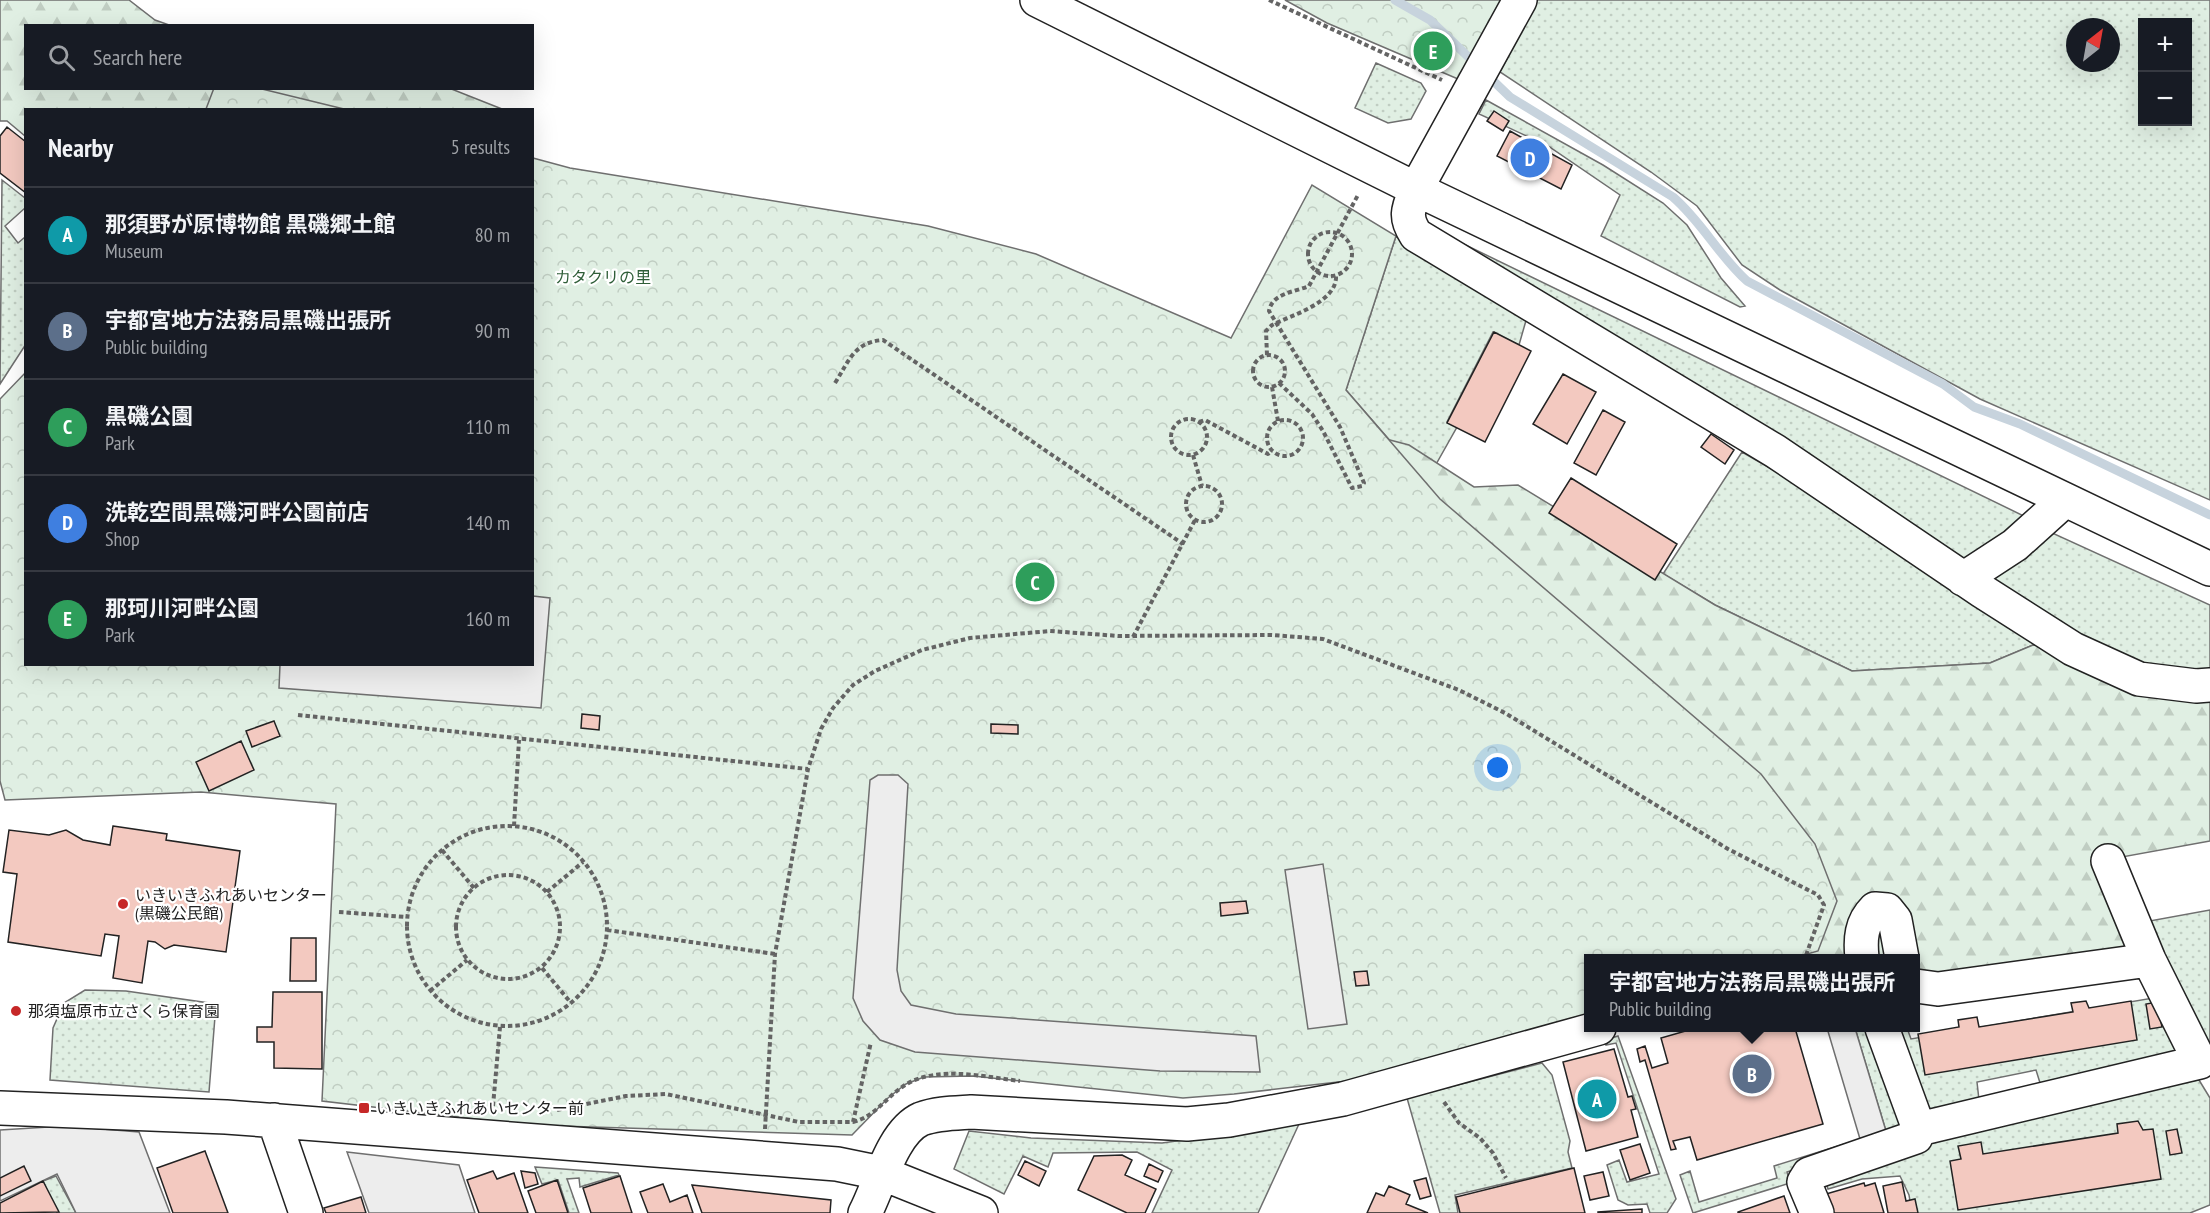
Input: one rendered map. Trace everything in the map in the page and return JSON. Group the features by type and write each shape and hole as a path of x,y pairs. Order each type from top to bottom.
{"street":[{"path":"1037,0 1416,189 2210,569"},
{"path":"1520,0 1416,189 1409,206 1407,222 1416,235 1775,451 1963,579 2073,648 2139,679 2196,686 2210,685"},
{"path":"1963,579 2015,545 2065,500"},
{"path":"1919,1129 2205,1070 2149,960 2108,861"},
{"path":"1862,954 1860,942 1865,918 1875,909 1887,910 1895,920 1901,954"},
{"path":"1920,986 1938,988 2149,960"},
{"path":"864,1213 882,1173 906,1130 920,1120 939,1114 972,1112 1187,1124 1229,1120 1343,1099 1584,1032"},
{"path":"1817,1213 1804,1182 1809,1174 1916,1137 1919,1129 1883,1032"},
{"path":"0,1108 274,1120 490,1139 768,1157 837,1164 882,1173 981,1213"},
{"path":"274,1120 306,1213"}],"path":[{"path":"1269,0 1469,93"},
{"path":"1279,383 1312,414 1323,430 1352,488 1362,486 1364,483 1340,427 1269,311 1276,297 1309,286 1372,167"},
{"path":"1330,231 1349,241 1352,255 1347,268 1336,275 1321,273 1311,263 1309,248 1317,236 1330,231"},
{"path":"1267,355 1266,331 1272,325 1328,296 1336,283 1336,275"},
{"path":"835,383 858,348 868,341 883,340 1183,544"},
{"path":"1267,355 1280,358 1286,367 1284,378 1272,387 1262,385 1253,372 1256,361 1267,355"},
{"path":"1272,387 1278,421"},
{"path":"1198,422 1206,431 1206,443 1199,453 1193,455 1176,450 1171,434 1177,424 1182,421 1205,420 1268,453 1273,451"},
{"path":"1289,420 1299,426 1302,432 1300,449 1289,456 1273,451 1269,446 1267,434 1278,421 1289,420"},
{"path":"1193,455 1202,486"},
{"path":"1202,486 1218,492 1221,498 1221,510 1218,515 1207,522 1196,520 1187,512 1186,500 1191,491 1202,486"},
{"path":"1133,637 1196,520"},
{"path":"768,1157 764,1117 775,954 808,769 822,729 833,708 853,685 875,671 922,650 970,638 1050,631 1133,637 1272,635 1323,639 1458,690 1505,713 1728,849 1818,895 1824,905 1807,954"},
{"path":"298,715 808,769"},
{"path":"514,826 519,740"},
{"path":"514,826 545,834 572,850 583,862 593,874 605,904 607,930 599,966 583,992 571,1003 559,1012 530,1024 500,1026 464,1017 430,991 416,969 407,935 406,917 410,900 424,869 442,850 480,830 514,826"},
{"path":"442,850 474,888"},
{"path":"547,892 583,862"},
{"path":"499,876 517,876 534,882 547,892 557,907 561,924 559,940 553,956 542,968 528,976 511,980 495,978 479,971 467,960 458,944 456,926 459,908 474,888 482,881 499,876"},
{"path":"339,912 406,917"},
{"path":"607,930 775,954"},
{"path":"430,991 467,960"},
{"path":"542,968 571,1003"},
{"path":"490,1139 500,1026"},
{"path":"547,1113 626,1096 666,1094 696,1098 764,1117 799,1122 853,1122 871,1042"},
{"path":"1434,1073 1442,1099 1459,1123 1480,1138 1493,1153 1506,1178"}],"green space":[{"path":"0,0 129,0 155,20 166,24 24,24 24,90 454,90 499,108 24,108 24,135 7,121 0,121"},
{"path":"1285,0 1504,0 1458,79 1327,23"},
{"path":"1537,0 2210,0 2210,500 1980,399 1780,290 1742,265 1697,206 1651,172 1500,72"},
{"path":"1376,63 1421,83 1426,91 1411,119 1388,123 1355,108"},
{"path":"213,90 266,90 340,108 206,108"},
{"path":"1486,100 1603,165 1663,203 1687,225 1721,278 1745,306 1740,307 1601,236 1620,195 1548,146 1479,114"},
{"name":"カタクリの里","path":"534,158 570,168 928,226 1036,254 1231,338 1312,185 1396,236 1346,390 1440,499 1761,774 1815,844 1837,901 1818,951 1807,954 1584,954 1584,1018 1373,1078 1183,1098 973,1076 924,1077 906,1084 888,1098 852,1135 527,1125 322,1101 336,804 201,792 5,800 0,781 0,399 24,374 24,666 534,666"},
{"path":"2,180 24,197 24,209 5,226 18,243 24,238 24,347 0,384"},
{"path":"1445,235 2030,519 1960,561"},
{"path":"1396,236 1527,317 1519,345 1493,332 1447,422 1457,427 1426,482 1346,390"},
{"path":"1367,434 1409,445 1474,487 1518,485 1715,605 1852,671 1990,663 2033,645 2080,646 2146,673 2210,678 2210,841 2116,858 2138,951 1920,980 1920,954 1710,954"},
{"path":"1742,452 1820,497 1929,573 2048,531 2210,605 2210,678 2146,673 2080,646 2033,645 1990,663 1852,671 1715,605 1663,574"},
{"path":"2210,910 2210,1067 2144,922"},
{"path":"85,990 126,991 216,1004 209,1092 50,1080 53,1028 64,1003"},
{"path":"2159,997 2184,1052 2041,1086 2036,1070 1977,1082 1979,1100 1933,1112 1919,1106 1894,1032 1908,1032 1911,1039"},
{"path":"1856,1032 1872,1032 1907,1122 1895,1136 1787,1172 1790,1183 1693,1213 1680,1175 1690,1171 1699,1202 1777,1178 1774,1166 1886,1131"},
{"path":"1618,1036 1676,1199 1667,1213 1650,1213 1647,1204 1628,1205 1618,1200 1607,1165 1619,1160 1627,1182 1659,1174 1616,1043 1606,1045 1605,1040"},
{"path":"1542,1063 1552,1075 1570,1141 1568,1152 1572,1168 1455,1195 1458,1213 1440,1213 1407,1098"},
{"path":"2199,1080 2210,1098 2210,1205 2190,1213 1912,1213 1909,1195 1900,1176 1862,1179 1828,1189 1824,1176 1931,1143 2146,1086"},
{"path":"1299,1124 1258,1213 1152,1213 1172,1170 1137,1152 1053,1153 1048,1167 1023,1156 1004,1194 954,1169 969,1131 1031,1138 1162,1143"},
{"path":"535,1167 618,1173 619,1175 580,1187 579,1178 567,1179 579,1213 569,1213 558,1180 542,1184"},
{"path":"56,1176 76,1213 57,1213 43,1181"}],"shaded area":[{"path":"534,596 550,598 541,708 279,688 280,666 534,666"},
{"path":"878,775 898,775 908,784 897,970 901,991 911,1005 956,1014 1256,1036 1260,1072 1160,1071 915,1052 880,1040 863,1021 853,998 870,780"},
{"path":"1323,864 1347,1024 1308,1029 1285,870"},
{"path":"1828,1032 1856,1032 1886,1131 1860,1139"},
{"path":"65,1126 139,1132 170,1213 76,1213 57,1174 0,1201 0,1130"},
{"path":"347,1152 459,1165 475,1213 369,1213"}],"building":[{"path":"1494,111 1509,121 1503,131 1487,121"},
{"path":"7,127 24,140 24,191 0,173 0,136"},
{"path":"1510,131 1572,165 1561,189 1497,156"},
{"path":"1494,332 1531,351 1485,442 1447,423"},
{"path":"1563,374 1596,392 1567,444 1533,424"},
{"path":"1603,410 1625,422 1596,475 1574,463"},
{"path":"1711,434 1734,450 1725,464 1701,447"},
{"path":"1571,478 1677,544 1655,580 1549,513"},
{"path":"582,714 600,716 599,730 581,728"},
{"path":"274,721 280,736 252,747 246,731"},
{"path":"991,724 1018,725 1018,734 991,733"},
{"path":"241,741 254,770 209,791 196,762"},
{"name":"いきいきふれあいセンター (黒磯公民館)","path":"113,826 167,834 166,840 240,851 226,952 174,945 165,949 155,942 148,941 142,983 113,978 119,936 105,934 101,956 8,942 17,874 3,872 9,830 49,835 66,830 83,840 110,845"},
{"path":"1246,901 1248,913 1221,916 1220,903"},
{"path":"291,938 316,938 316,981 290,981"},
{"path":"1367,971 1369,985 1356,986 1354,972"},
{"path":"273,992 322,992 322,1069 274,1068 274,1042 257,1042 257,1027 272,1027"},
{"path":"2086,1001 2089,1008 2131,1001 2137,1040 1925,1075 1918,1034 1959,1027 1958,1020 1977,1017 1979,1027 2073,1012 2071,1003"},
{"path":"2157,1002 2162,1027 2150,1029 2146,1004"},
{"path":"1682,1032 1796,1032 1823,1124 1697,1160 1690,1137 1673,1141 1676,1149 1671,1150 1645,1060 1640,1062 1637,1049 1645,1046 1652,1068 1668,1063 1661,1038"},
{"path":"1614,1049 1628,1097 1632,1096 1636,1109 1631,1110 1638,1137 1586,1151 1563,1062"},
{"path":"2138,1121 2143,1130 2153,1129 2161,1179 1958,1210 1950,1161 1961,1159 1958,1146 1981,1142 1983,1154 2118,1133 2117,1124"},
{"path":"2177,1129 2182,1153 2170,1155 2166,1131"},
{"path":"1640,1144 1650,1173 1630,1180 1620,1150"},
{"path":"205,1151 228,1213 173,1213 157,1168"},
{"path":"1122,1155 1132,1160 1125,1175 1156,1189 1145,1213 1127,1213 1078,1190 1094,1156"},
{"path":"1025,1161 1046,1171 1039,1186 1018,1175"},
{"path":"1149,1164 1163,1171 1158,1182 1144,1176"},
{"path":"24,1166 31,1181 0,1196 0,1178"},
{"path":"1574,1168 1585,1213 1460,1213 1456,1197"},
{"path":"493,1171 497,1179 514,1173 528,1213 479,1213 467,1180"},
{"path":"521,1171 535,1173 538,1184 525,1188"},
{"path":"1603,1172 1609,1196 1590,1200 1584,1176"},
{"path":"620,1176 632,1213 591,1213 583,1188"},
{"path":"1426,1178 1431,1196 1420,1199 1414,1181"},
{"path":"557,1180 568,1213 536,1213 528,1191"},
{"path":"43,1181 59,1212 0,1213 0,1203"},
{"path":"1902,1182 1906,1201 1915,1199 1918,1213 1888,1213 1883,1186"},
{"path":"1864,1183 1865,1186 1875,1183 1884,1213 1831,1213 1826,1194"},
{"path":"663,1184 670,1202 687,1195 693,1213 648,1213 640,1192"},
{"path":"692,1185 831,1200 830,1213 702,1213"},
{"path":"1389,1186 1410,1195 1406,1204 1428,1213 1367,1213 1376,1193 1384,1196"},
{"path":"1784,1196 1790,1213 1738,1213 1738,1212"},
{"path":"361,1197 366,1213 326,1213 324,1208"},
{"path":"1642,1209 1642,1213 1598,1213 1598,1212"}],"waterway":[{"path":"1395,0 1430,20 1510,97 1673,197 1747,281 1943,384 1974,407 2020,424 2210,515"}],"place":[{"name":"那珂川河畔公園","path":"1433,51"},
{"name":"洗乾空間黒磯河畔公園前店","path":"1530,158"},
{"name":"黒磯公園","path":"1035,582"},
{"name":"いきいきふれあいセンター (黒磯公民館)","path":"123,904"},
{"name":"那須塩原市立さくら保育園","path":"16,1011"},
{"name":"宇都宮地方法務局黒磯出張所","path":"1752,1074"},
{"name":"那須野が原博物館 黒磯郷土館","path":"1597,1099"},
{"name":"いきいきふれあいセンター前","path":"364,1108"}]}
